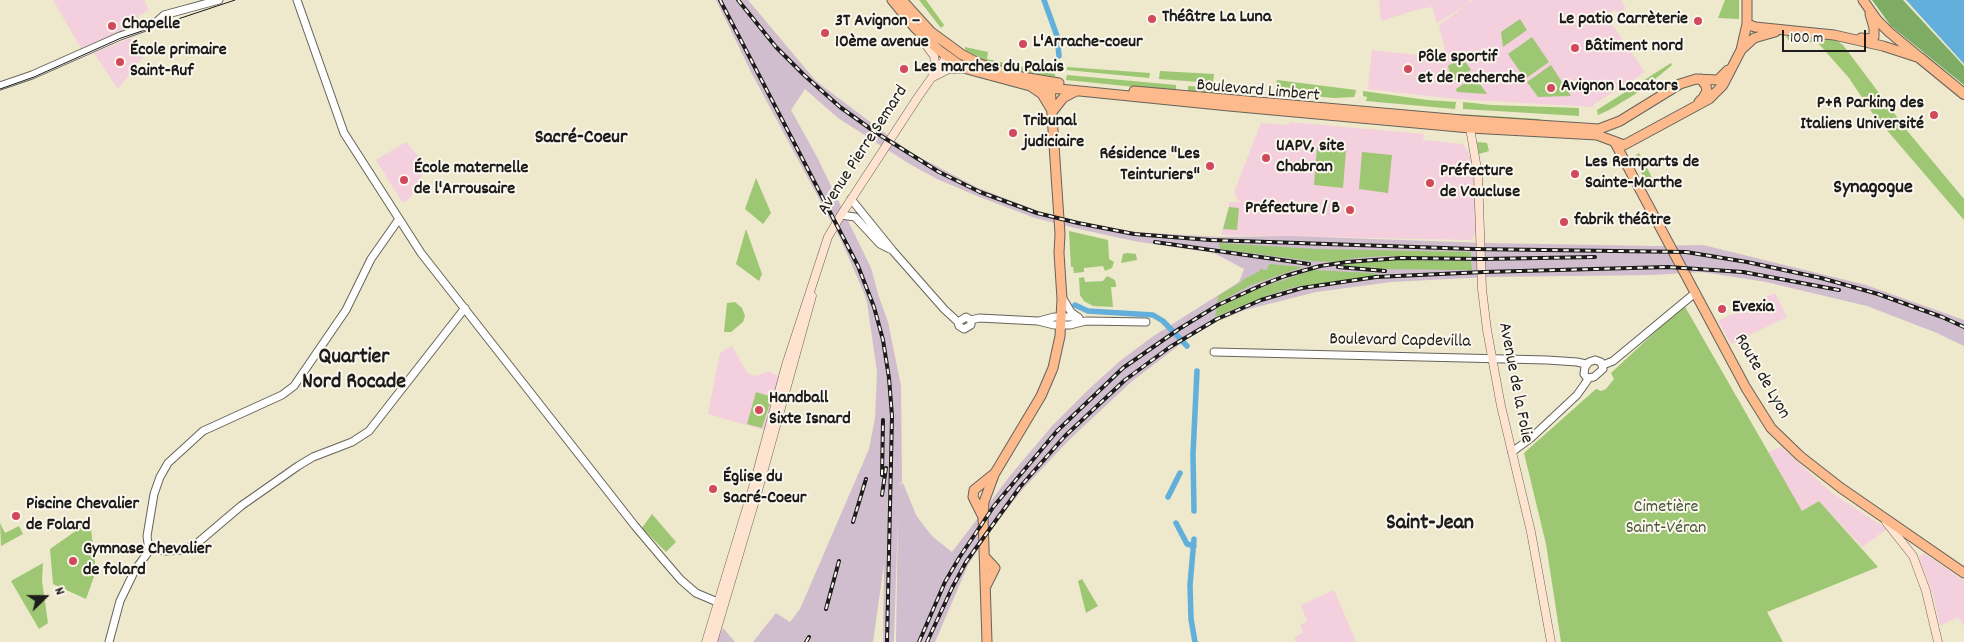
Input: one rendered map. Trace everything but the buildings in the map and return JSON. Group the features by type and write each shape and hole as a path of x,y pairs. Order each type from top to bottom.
{"highway":[{"path":"1920,58 1964,94"}],"main road":[{"path":"892,0 915,28 934,56 935,63 931,78"},
{"path":"902,0 950,53 967,68"},
{"path":"1630,143 1693,106 1709,99 1723,85 1741,50 1747,24 1745,0"},
{"path":"1599,129 1620,121 1680,84 1720,79 1733,61 1742,31 1745,0"},
{"path":"1844,37 1849,35 1869,39 1874,37 1874,28 1865,4"},
{"path":"1865,4 1889,32 1920,58"},
{"path":"1747,24 1755,27 1844,37 1920,58"},
{"path":"915,28 950,53 1049,85"},
{"path":"1741,50 1750,41 1759,36 1782,30"},
{"name":"Avenue Pierre Semard","path":"706,642 721,604 776,428 828,237 931,78 950,53"},
{"path":"931,78 952,68 967,68 1030,86 1046,97 1052,112"},
{"path":"1693,106 1705,96 1707,91 1703,82"},
{"path":"1030,86 1049,85"},
{"path":"987,642 987,566 980,502 985,488 1041,396 1053,368 1062,321 1059,216 1049,85"},
{"name":"Boulevard Limbert","path":"1049,85 1470,128 1581,134 1624,145 1630,143"},
{"path":"1052,112 1063,98 1076,88"},
{"name":"Boulevard Limbert","path":"1288,108 1599,129"},
{"path":"1462,120 1470,128 1481,122"},
{"path":"1610,140 1620,121"},
{"name":"Avenue de la Folie","path":"1470,128 1478,175 1482,289 1493,359 1501,406 1531,532 1551,642"},
{"name":"Route de Lyon","path":"1599,129 1609,133 1610,140 1636,183 1752,398 1771,428 1815,468 1964,573"},
{"name":"Route de Lyon","path":"1630,143 1628,153 1636,183"},
{"path":"980,502 973,497 974,490 976,487 985,488"},
{"path":"1878,513 1896,532 1913,556 1926,591 1938,642"},
{"path":"1913,556 1919,542"},
{"name":"Avenue Pierre Semard","path":"713,642 721,604"}],"street":[{"path":"0,86 120,36 154,24 160,18 196,5 219,0"},
{"path":"297,0 344,132 421,253 635,526 681,580 696,593 721,604"},
{"path":"850,201 855,217 880,244 893,250"},
{"path":"850,201 944,309 958,322 959,326 964,329 971,325 971,320 979,318 1038,321 1146,322"},
{"path":"841,215 855,217"},
{"path":"110,642 120,601 135,570 148,553 149,544 146,536 154,494 160,477 168,463 203,431 273,399 294,386 346,310 371,259 399,219"},
{"path":"1512,452 1531,438 1578,395 1589,378 1594,377 1603,365 1613,361 1695,293"},
{"path":"1062,296 1071,312 1086,321"},
{"path":"149,544 166,551 182,550 194,545 241,506 298,466 313,457 352,442 369,431 465,308"},
{"path":"1038,321 1048,324 1078,317"},
{"path":"1048,324 1056,333 1059,344"},
{"name":"Boulevard Capdevilla","path":"1214,352 1493,359 1586,364"},
{"path":"1589,378 1584,374 1586,364 1595,360 1600,361 1603,365"}],"shaded area":[{"path":"53,0 144,0 149,10 138,16 142,22 81,48"},
{"path":"716,0 748,0 816,81 910,152 976,187 1038,211 1079,222 1135,232 1219,237 1290,236 1485,243 1703,245 1866,285 1964,320 1964,346 1937,333 1867,306 1766,282 1702,272 1653,275 1488,277 1391,282 1316,292 1245,310 1218,321 1187,339 1130,383 1068,441 1023,489 992,528 968,565 935,642 896,642 898,514 894,642 883,642 884,564 873,642 753,642 776,613 790,622 800,609 869,449 875,418 877,372 864,293 840,238 752,74","holes":["805,89 838,118 908,163 937,179 1035,218 1134,241 1214,253 1244,269 1239,282 1152,337 1120,361 1088,390 1052,426 1009,477 952,552 933,537 916,515 903,483 898,486 902,482 901,386 888,322 871,268 817,157 791,110"]},
{"path":"1379,0 1470,0 1469,3 1437,23 1432,7 1419,9 1381,21"},
{"path":"1474,0 1621,0 1626,9 1618,12 1616,10 1613,11 1606,16 1645,72 1593,105 1594,107 1456,99 1368,89 1372,50 1443,58 1445,50 1439,25"},
{"name":"École primaire Saint-Ruf","path":"130,38 143,57 118,89 94,53"},
{"name":"Préfecture de Vaucluse","path":"1289,122 1424,134 1423,140 1463,144 1470,156 1473,172 1477,227 1472,240 1221,235 1230,202 1249,203 1238,201 1234,192 1261,123 1289,125"},
{"name":"École maternelle de l'Arrousaire","path":"406,142 428,167 412,189 413,194 407,201 402,202 376,160"},
{"path":"1775,293 1787,317 1731,344 1718,321"},
{"path":"732,346 747,373 755,376 769,371 780,377 764,430 708,414 720,353"},
{"path":"1781,447 1832,493 1887,529 1862,547 1819,501 1802,511 1768,452"},
{"path":"1924,553 1964,581 1964,626 1958,617 1940,626 1933,594 1919,558"},
{"path":"1334,590 1356,642 1296,642 1294,637 1303,633 1300,625 1307,621 1301,605"},
{"path":"723,628 735,642 717,642"}],"green space":[{"path":"919,0 926,0 944,25 941,28"},
{"path":"1725,0 1739,0 1739,19 1718,18"},
{"path":"1872,0 1903,0 1964,66 1964,85 1891,26"},
{"path":"1520,19 1527,30 1503,47 1501,32"},
{"path":"1786,36 1836,40 1843,45 1909,133 1964,199 1964,220 1873,114 1849,78 1818,43 1788,40"},
{"path":"1532,37 1549,62 1525,79 1508,54"},
{"path":"965,47 988,52 987,59 1055,74 1055,77 1018,71 982,60 965,50"},
{"path":"1462,57 1471,70 1452,82 1448,66"},
{"path":"1671,63 1672,65 1642,90 1598,115 1597,110"},
{"path":"1551,65 1571,96 1538,97 1527,82"},
{"path":"1067,67 1150,73 1149,78 1067,70"},
{"path":"1160,71 1214,74 1213,83 1159,79"},
{"path":"1067,75 1176,85 1176,91 1066,80"},
{"path":"1475,77 1487,94 1457,92 1456,89"},
{"path":"1277,80 1356,90 1354,97 1334,98 1281,93 1275,90"},
{"path":"1188,86 1215,88 1215,95 1188,92"},
{"path":"1363,91 1456,102 1455,109 1366,101 1367,97 1363,96"},
{"path":"1463,102 1491,105 1579,108 1579,116 1463,109"},
{"path":"1459,114 1540,119 1539,122 1460,117"},
{"path":"1477,142 1487,143 1489,151 1479,154"},
{"path":"1317,148 1346,151 1343,188 1314,185"},
{"path":"1362,152 1392,155 1388,193 1359,189"},
{"path":"1639,153 1656,185 1648,190 1635,156"},
{"path":"756,178 771,213 763,224 745,209"},
{"path":"1229,207 1239,208 1237,230 1223,229"},
{"path":"746,229 762,274 759,281 736,264"},
{"path":"1069,231 1108,240 1109,259 1114,262 1112,268 1105,271 1103,266 1084,268 1084,272 1074,273 1073,267 1071,267"},
{"path":"1219,243 1317,249 1471,252 1471,258 1385,256 1355,258 1335,262 1310,261 1220,249"},
{"path":"1123,254 1136,254 1137,260 1121,263"},
{"path":"1389,260 1471,261 1472,270 1375,269 1375,267 1337,265"},
{"path":"1269,264 1303,267 1251,285 1217,303 1218,296 1260,271 1260,269 1267,270"},
{"path":"1312,270 1371,273 1378,274 1378,276 1294,287 1266,296 1215,317 1217,308 1255,290"},
{"path":"1107,276 1115,280 1116,285 1116,287 1111,287 1113,307 1093,306 1084,301 1080,295 1079,278 1084,277 1085,282 1103,281"},
{"path":"735,302 742,308 745,316 743,322 731,332 724,332 727,303"},
{"name":"Cimetière Saint-Véran","path":"1684,305 1802,511 1819,501 1878,567 1767,612 1783,642 1561,642 1546,544 1524,453 1596,389 1601,391 1606,389 1614,379 1611,373"},
{"name":"Handball Sixte Isnard","path":"756,392 772,397 762,428 747,424"},
{"path":"652,514 676,542 666,552 642,528"},
{"name":"Gymnase Chevalier de folard","path":"90,521 96,571 86,599 53,584 50,549"},
{"path":"0,523 5,533 19,526 23,534 1,546"},
{"path":"43,563 42,581 48,623 39,629 11,581"},
{"path":"1082,579 1098,606 1086,613 1078,581"}],"water":[{"path":"1906,0 1964,0 1964,64"}],"waterway":[{"path":"1044,0 1057,36 1059,56"},
{"path":"1075,305 1088,311 1153,315 1163,321 1187,346"},
{"path":"1194,511 1193,454 1197,371"},
{"path":"1168,497 1180,473"},
{"path":"1176,523 1187,544 1194,546"},
{"path":"1194,539 1190,585 1191,619 1195,642"}],"tram line":[{"path":"0,89 34,77 121,38 235,0"}],"railway":[{"path":"720,0 858,266 874,307 883,340 892,416 887,642"},
{"path":"738,0 776,47 804,75 840,107 875,132 939,172 980,192 1037,213 1134,234 1210,240 1473,249 1686,252 1747,262 1821,278 1878,294 1964,327"},
{"path":"1155,242 1309,264"},
{"path":"919,642 945,582 959,558 994,506 1057,431 1123,368 1179,329 1218,305 1285,276 1320,266 1347,262 1401,258 1595,257"},
{"path":"1338,267 1385,271"},
{"path":"927,642 966,562 1020,487 1065,436 1125,380 1170,347 1217,319 1261,300 1302,288 1376,277 1668,267 1743,272 1839,290"},
{"path":"882,475 883,420"},
{"path":"882,495 886,468"},
{"path":"853,522 866,479"},
{"path":"826,609 839,561"},
{"path":"806,642 809,637"}],"place":[{"name":"Théâtre La Luna","path":"1152,19"},
{"name":"Le patio Carrèterie","path":"1698,21"},
{"name":"Chapelle","path":"112,26"},
{"name":"3T Avignon – 10ème avenue","path":"825,33"},
{"name":"L'Arrache-coeur","path":"1023,44"},
{"name":"Bâtiment nord","path":"1575,48"},
{"name":"École primaire Saint-Ruf","path":"120,62"},
{"name":"Les marches du Palais","path":"904,69"},
{"name":"Pôle sportif et de recherche","path":"1408,69"},
{"name":"Avignon Locators","path":"1551,88"},
{"name":"P+R Parking des Italiens Université","path":"1934,115"},
{"name":"Tribunal judiciaire","path":"1013,133"},
{"name":"UAPV, site Chabran","path":"1266,158"},
{"name":"Résidence \"Les Teinturiers\"","path":"1210,166"},
{"name":"Les Remparts de Sainte-Marthe","path":"1575,174"},
{"name":"École maternelle de l'Arrousaire","path":"404,180"},
{"name":"Préfecture de Vaucluse","path":"1430,183"},
{"name":"Préfecture / B","path":"1350,210"},
{"name":"fabrik théâtre","path":"1564,222"},
{"name":"Evexia","path":"1722,309"},
{"name":"Handball Sixte Isnard","path":"759,410"},
{"name":"Église du Sacré-Coeur","path":"713,489"},
{"name":"Piscine Chevalier de Folard","path":"16,516"},
{"name":"Gymnase Chevalier de folard","path":"73,561"}],"district":[{"name":"Sacré-Coeur","path":"581,139"},
{"name":"Synagogue","path":"1873,189"},
{"name":"Quartier Nord Rocade","path":"354,372"},
{"name":"Saint-Jean","path":"1430,525"}]}
